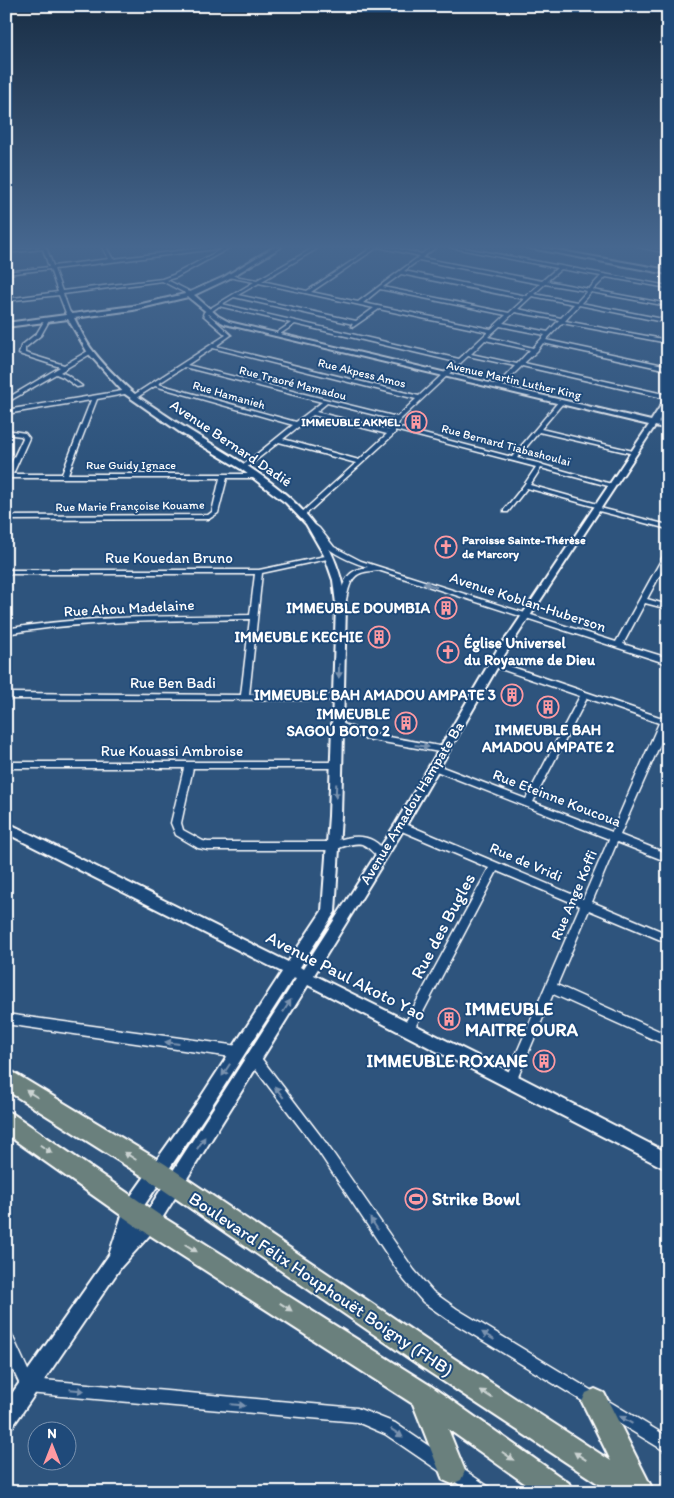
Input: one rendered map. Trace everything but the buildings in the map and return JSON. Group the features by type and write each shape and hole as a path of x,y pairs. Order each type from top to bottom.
{"highway":[{"name":"Boulevard Félix Houphouët Boigny (FHB)","path":"6,1078 165,1178 432,1359 635,1492"},
{"path":"6,1121 141,1215 422,1395 560,1492"},
{"path":"422,1395 452,1471"},
{"path":"595,1402 641,1492"}],"street":[{"path":"6,320 39,317"},
{"path":"6,325 57,317"},
{"name":"Avenue Bernard Dadié","path":"72,317 90,352 131,394 184,431 244,467 289,501 309,523 330,557 338,580 341,604 339,698 334,846 328,912 319,926"},
{"path":"6,412 131,394 154,384 229,335 208,317"},
{"name":"Avenue Martin Luther King","path":"217,317 227,323 668,427"},
{"path":"269,317 459,361"},
{"path":"329,317 357,323"},
{"path":"343,334 365,317"},
{"path":"425,317 491,331"},
{"path":"302,515 393,430 398,419 506,317"},
{"path":"545,317 668,342"},
{"path":"498,387 567,317"},
{"path":"643,317 668,322"},
{"path":"48,319 39,334 23,347 22,354 65,367"},
{"path":"277,335 294,323"},
{"path":"499,324 550,334"},
{"path":"484,338 535,350"},
{"path":"543,341 668,368"},
{"name":"Rue Akpess Amos","path":"212,346 420,398"},
{"path":"6,401 90,352"},
{"path":"466,354 668,397"},
{"name":"Rue Traoré Mamadou","path":"182,365 398,419"},
{"path":"55,372 65,376 79,386"},
{"name":"Rue Hamanieh","path":"154,384 299,425"},
{"path":"64,476 95,398"},
{"name":"Avenue Amadou Hampate Ba","path":"165,1178 238,1052 299,972 382,855 501,652 668,401"},
{"path":"244,467 299,425 325,402"},
{"path":"514,458 562,402"},
{"name":"Rue Bernard Tiabashoulaï","path":"312,413 514,458 612,485"},
{"path":"538,430 634,452"},
{"path":"6,432 23,434 26,438 7,476"},
{"path":"280,440 360,462"},
{"path":"506,511 540,465"},
{"name":"Rue Guidy Ignace","path":"7,476 256,476"},
{"name":"Rue Marie Françoise Kouame","path":"6,518 209,517 215,513 224,476"},
{"path":"526,486 668,527"},
{"name":"Avenue Koblan-Huberson","path":"309,523 317,529 336,551 380,569 668,661"},
{"path":"618,645 642,600 666,562 668,553"},
{"name":"Rue Kouedan Bruno","path":"6,572 259,572 330,557"},
{"name":"Avenue Koblan-Huberson","path":"341,604 348,580 352,574 367,569 380,569"},
{"path":"245,697 259,572"},
{"path":"642,600 668,607"},
{"name":"Rue Ahou Madelaine","path":"6,632 34,627 122,620 253,617"},
{"path":"495,664 666,723"},
{"path":"528,803 585,695"},
{"name":"Rue Ben Badi","path":"6,696 339,698"},
{"name":"Rue Ange Koffi","path":"511,1080 666,723"},
{"path":"338,724 366,736 445,750"},
{"name":"Rue Kouassi Ambroise","path":"6,765 337,765"},
{"path":"189,765 176,823 179,832 194,840 208,846 334,846 347,840 358,839 374,845 382,855"},
{"name":"Rue Eteinne Koucoua","path":"434,767 668,858"},
{"name":"Rue de Vridi","path":"400,826 668,939"},
{"name":"Avenue Paul Akoto Yao","path":"6,827 299,972 668,1162"},
{"name":"Rue des Bugles","path":"408,1029 495,865"},
{"name":"Avenue Amadou Hampate Ba","path":"165,1178 254,1058 299,972 319,926"},
{"path":"551,988 668,1041"},
{"path":"6,1019 238,1052"},
{"path":"254,1058 322,1147 408,1275 428,1297 452,1314 668,1446"},
{"path":"6,1419 114,1260 165,1178"},
{"path":"6,1338 28,1386"},
{"path":"28,1386 358,1415 390,1428 484,1492"}],"place":[{"name":"IMMEUBLE AKMEL","path":"416,422"},
{"name":"Paroisse Sainte-Thérèse de Marcory","path":"446,547"},
{"name":"IMMEUBLE DOUMBIA","path":"446,608"},
{"name":"IMMEUBLE KECHIE","path":"379,637"},
{"name":"Église Universel du Royaume de Dieu","path":"448,652"},
{"name":"IMMEUBLE BAH AMADOU AMPATE 3","path":"512,695"},
{"name":"IMMEUBLE BAH AMADOU AMPATE 2","path":"548,707"},
{"name":"IMMEUBLE SAGOU BOTO 2","path":"406,723"},
{"name":"IMMEUBLE MAITRE OURA","path":"449,1019"},
{"name":"IMMEUBLE ROXANE","path":"544,1061"},
{"name":"Strike Bowl","path":"416,1199"}]}
